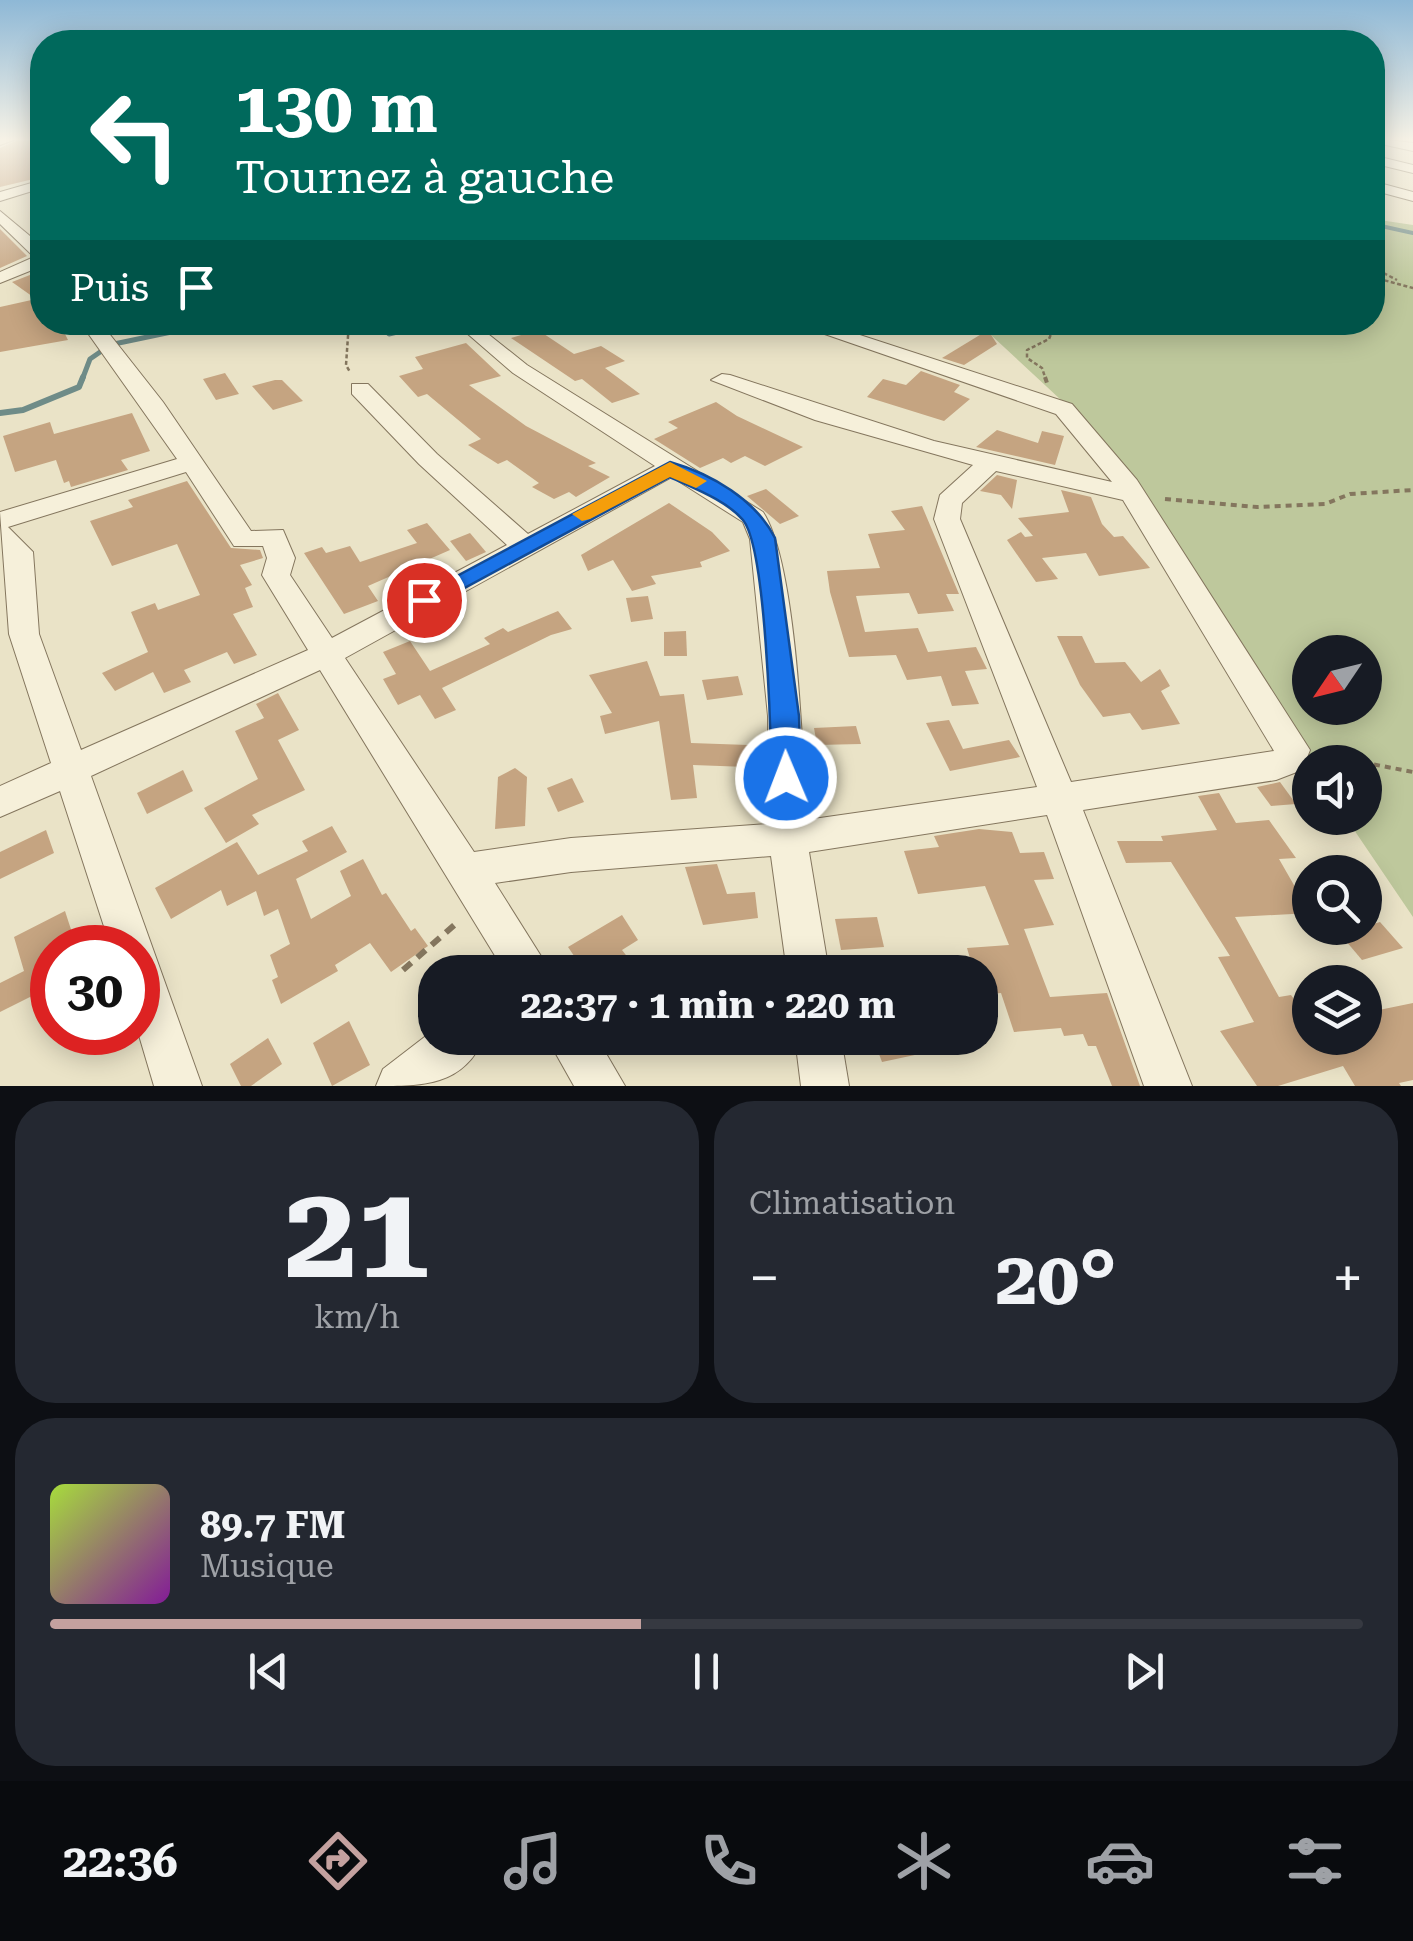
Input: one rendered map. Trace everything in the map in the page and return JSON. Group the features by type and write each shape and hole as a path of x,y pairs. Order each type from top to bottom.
{"street":[{"path":"0,197 27,189"},
{"path":"1386,189 1413,196"},
{"path":"0,216 30,246"},
{"path":"0,278 30,264"},
{"path":"98,335 244,540 272,536 281,558 276,575 518,955"},
{"path":"477,335 520,369 754,518 764,538 785,716 788,839 805,955"},
{"path":"474,885 572,855 788,839 1276,766 1288,760 1292,750 1134,494 1064,409 839,335"},
{"path":"722,380 786,404 991,462 1134,494"},
{"path":"360,389 428,459 524,544"},
{"path":"0,521 192,462"},
{"path":"991,462 949,500 947,519 1168,1086"},
{"path":"0,802 324,655 670,468"},
{"path":"0,533 18,552 24,634 124,925"},
{"path":"160,1031 178,1086"},
{"path":"400,1086 439,1055"},
{"path":"581,1055 601,1086"},
{"path":"820,1055 825,1086"}],"path":[{"path":"1385,274 1413,288"},
{"path":"1385,279 1402,282"},
{"path":"348,335 346,365 360,389"},
{"path":"1050,335 1027,350 1027,358 1042,368 1048,382 1045,393 1056,397 1064,409"},
{"path":"1134,494 1256,507 1325,504 1350,494 1413,490"},
{"path":"1382,766 1413,772"},
{"path":"404,970 474,885"}],"green space":[{"path":"1385,221 1413,225 1413,917 1382,871 1382,855 1371,855 1358,835 1382,835 1382,745 1297,745 1074,412 991,335 1385,335"}],"building":[{"path":"0,229 27,256 0,268"},
{"path":"30,275 30,295 12,282"},
{"path":"30,300 30,335 66,335 68,340 0,352 0,307"},
{"path":"546,335 574,354 601,346 625,361 605,368 640,394 612,403 582,379 575,381 511,338"},
{"path":"980,335 991,335 997,344 964,365 942,358"},
{"path":"466,343 501,376 469,385 526,426 596,463 588,466 610,477 576,497 569,492 554,499 532,487 539,483 507,460 498,464 468,445 481,439 427,394 418,397 399,376 423,369 415,357"},
{"path":"921,371 960,385 954,392 970,399 944,421 867,397 883,379 906,385"},
{"path":"225,373 239,394 216,400 203,379"},
{"path":"282,380 303,401 273,410 252,386"},
{"path":"716,402 803,447 765,466 745,456 731,463 723,458 700,468 654,439 678,428 668,422"},
{"path":"132,413 150,451 121,460 128,470 71,487 69,481 64,483 56,460 15,472 3,436 50,422 54,434"},
{"path":"997,430 1038,443 1042,431 1064,436 1055,465 976,447"},
{"path":"997,475 1017,480 1012,509 1001,495 980,491"},
{"path":"187,481 231,548 260,550 263,558 240,565 252,585 245,588 253,607 233,614 257,655 234,664 227,652 184,670 191,682 164,693 153,672 115,691 102,673 148,652 131,612 155,603 158,610 200,595 177,544 112,566 90,521 133,507 128,500"},
{"path":"766,489 799,516 780,524 747,496"},
{"path":"1061,490 1091,497 1102,524 1114,537 1123,536 1150,568 1099,576 1086,553 1042,558 1058,579 1036,582 1007,540 1021,532 1025,537 1033,536 1018,518 1069,512"},
{"path":"669,503 712,532 730,551 700,562 702,567 651,576 656,584 632,591 613,560 588,571 581,555"},
{"path":"922,506 959,594 946,594 954,611 918,614 909,593 856,596 865,632 918,628 928,652 976,647 987,669 965,671 979,704 952,706 941,676 907,680 896,655 849,657 830,592 827,571 880,568 868,534 905,530 891,511"},
{"path":"427,523 450,550 368,586 378,601 344,614 304,553 322,547 326,553 350,546 360,562 417,543 407,530"},
{"path":"470,533 486,552 466,561 450,541"},
{"path":"648,596 653,619 631,622 626,598"},
{"path":"440,610 451,622 419,637 410,626"},
{"path":"558,611 572,629 551,635 442,688 456,710 435,719 420,695 398,705 383,679 396,674 383,652 410,641 430,671 490,644 484,638 503,628 508,632"},
{"path":"686,631 687,656 664,656 664,632"},
{"path":"1057,636 1082,636 1095,663 1125,662 1141,682 1160,669 1170,686 1161,691 1180,724 1142,730 1130,713 1103,717 1080,685"},
{"path":"647,661 660,696 684,694 691,743 748,745 747,767 693,765 697,798 671,800 659,721 605,734 600,716 612,713 589,675"},
{"path":"738,676 743,695 707,700 702,680"},
{"path":"278,693 299,730 278,740 305,790 252,815 259,824 226,843 204,808 258,779 235,731 264,718 256,704"},
{"path":"949,720 963,749 1009,740 1020,757 950,771 926,723"},
{"path":"856,726 861,744 817,745 814,728"},
{"path":"515,768 527,777 525,826 495,829 498,777"},
{"path":"183,770 193,791 147,814 137,793"},
{"path":"572,778 584,802 558,812 547,788"},
{"path":"1280,782 1292,804 1271,806 1257,787"},
{"path":"1219,793 1236,823 1269,820 1294,855 1279,859 1292,882 1292,914 1235,917 1279,997 1292,996 1292,1055 1382,1055 1382,1009 1413,1003 1413,1080 1399,1083 1401,1086 1355,1086 1343,1066 1278,1086 1257,1086 1220,1031 1254,1022 1218,957 1230,956 1171,862 1126,863 1117,841 1163,841 1161,836 1217,830 1198,796"},
{"path":"332,826 347,852 296,879 311,919 351,896 340,871 363,859 382,895 386,893 411,931 415,928 428,946 391,972 370,943 335,965 338,971 281,1004 272,980 278,977 270,955 290,944 278,909 264,916 256,891 227,906 221,890 171,919 155,888 237,842 258,875 308,851 302,841"},
{"path":"979,829 1012,832 1020,853 1044,852 1054,879 1034,880 1054,925 1024,929 1050,997 1107,993 1140,1086 1112,1086 1096,1046 1088,1046 1083,1034 1064,1036 1061,1028 1014,1032 998,993 998,955 969,955 967,948 1009,945 985,886 918,894 904,851 939,847 934,836"},
{"path":"46,830 54,853 0,879 0,852"},
{"path":"717,864 727,894 755,892 758,918 703,925 685,867"},
{"path":"65,911 70,925 38,925"},
{"path":"622,915 638,940 622,950 626,955 573,955 568,947"},
{"path":"877,917 884,947 841,950 835,919"},
{"path":"1382,924 1403,948 1362,960 1349,945 1382,945"},
{"path":"30,929 30,997 0,1012 0,983 24,971 14,937"},
{"path":"349,1021 370,1065 332,1086 313,1043"},
{"path":"268,1038 282,1064 251,1086 241,1086 230,1064"},
{"path":"879,1055 915,1055 882,1062"}],"waterway":[{"path":"1385,227 1413,233"},
{"path":"114,344 157,335"},
{"path":"82,380 90,359 103,350"},
{"path":"0,413 23,410 79,387 83,377"}],"slow traffic":[{"path":"582,514 670,468 696,481"}],"route":[{"path":"424,600 670,468 740,506 754,518 764,538 785,716 786,778"}]}
